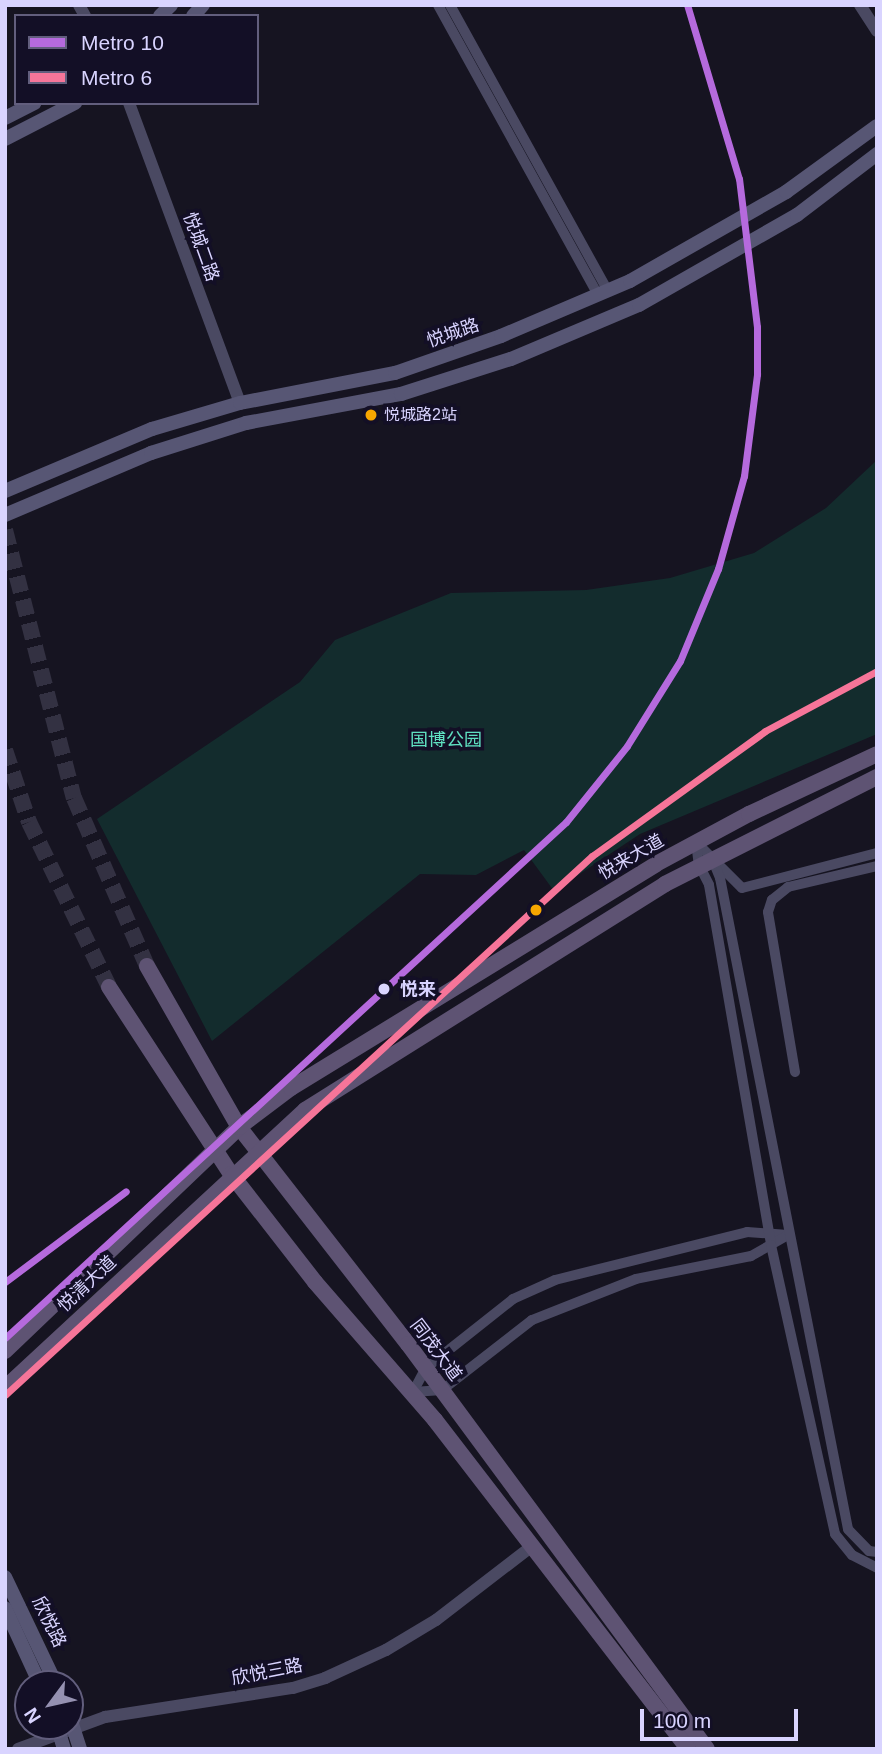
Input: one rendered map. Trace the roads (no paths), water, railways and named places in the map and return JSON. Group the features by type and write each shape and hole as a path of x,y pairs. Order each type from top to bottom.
{"main road":[{"path":"5,118 30,105"},
{"path":"5,139 71,105"},
{"name":"悦城路","path":"5,491 93,451 240,403 396,373 501,336 603,293 786,192 877,126"},
{"path":"5,515 151,453 246,423 401,394 511,359 639,305 797,215 877,154"},
{"name":"悦来大道","path":"239,1128 360,1044 696,842 877,754"},
{"path":"256,1151 304,1110 706,862 877,777"},
{"name":"同茂大道","path":"147,966 239,1128 426,1367 707,1749"},
{"path":"109,987 231,1174 315,1282 413,1392 688,1749"},
{"name":"悦清大道","path":"5,1351 239,1128"},
{"name":"悦清大道","path":"5,1388 256,1151"},
{"name":"欣悦路","path":"5,1577 49,1670"},
{"name":"欣悦路","path":"5,1608 34,1670"}],"street":[{"path":"438,5 603,293"},
{"path":"450,5 603,293"},
{"path":"860,5 877,31"},
{"name":"悦城二路","path":"130,105 240,403"},
{"path":"696,842 706,862 788,1235 848,1529 869,1551 877,1552"},
{"path":"706,862 742,888 877,853"},
{"path":"706,862 771,1245 835,1534 852,1555 877,1568"},
{"path":"795,1072 768,912 772,900 788,887 877,866"},
{"path":"413,1392 426,1367 513,1299 555,1280 747,1232 788,1235"},
{"path":"413,1392 442,1390 532,1320 636,1279 751,1256 788,1235"},
{"name":"欣悦三路","path":"84,1720 293,1688 336,1674 436,1620 532,1546"},
{"name":"欣悦三路","path":"18,1749 35,1740"}],"tunnel":[{"path":"5,530 74,798 147,966"},
{"path":"5,750 29,822 109,987"}],"metro line":[{"name":"10","path":"5,1338 566,822 627,746 680,661 718,569 744,476 757,374 757,327 739,179 687,5"},
{"name":"6","path":"5,1395 592,856 765,731 877,671"},
{"name":"10","path":"5,1282 126,1191"}],"place":[{"name":"悦城路2站","path":"371,415"},
{"name":"悦来","path":"384,989"}],"park label":[{"name":"国博公园","path":"446,740"}]}
